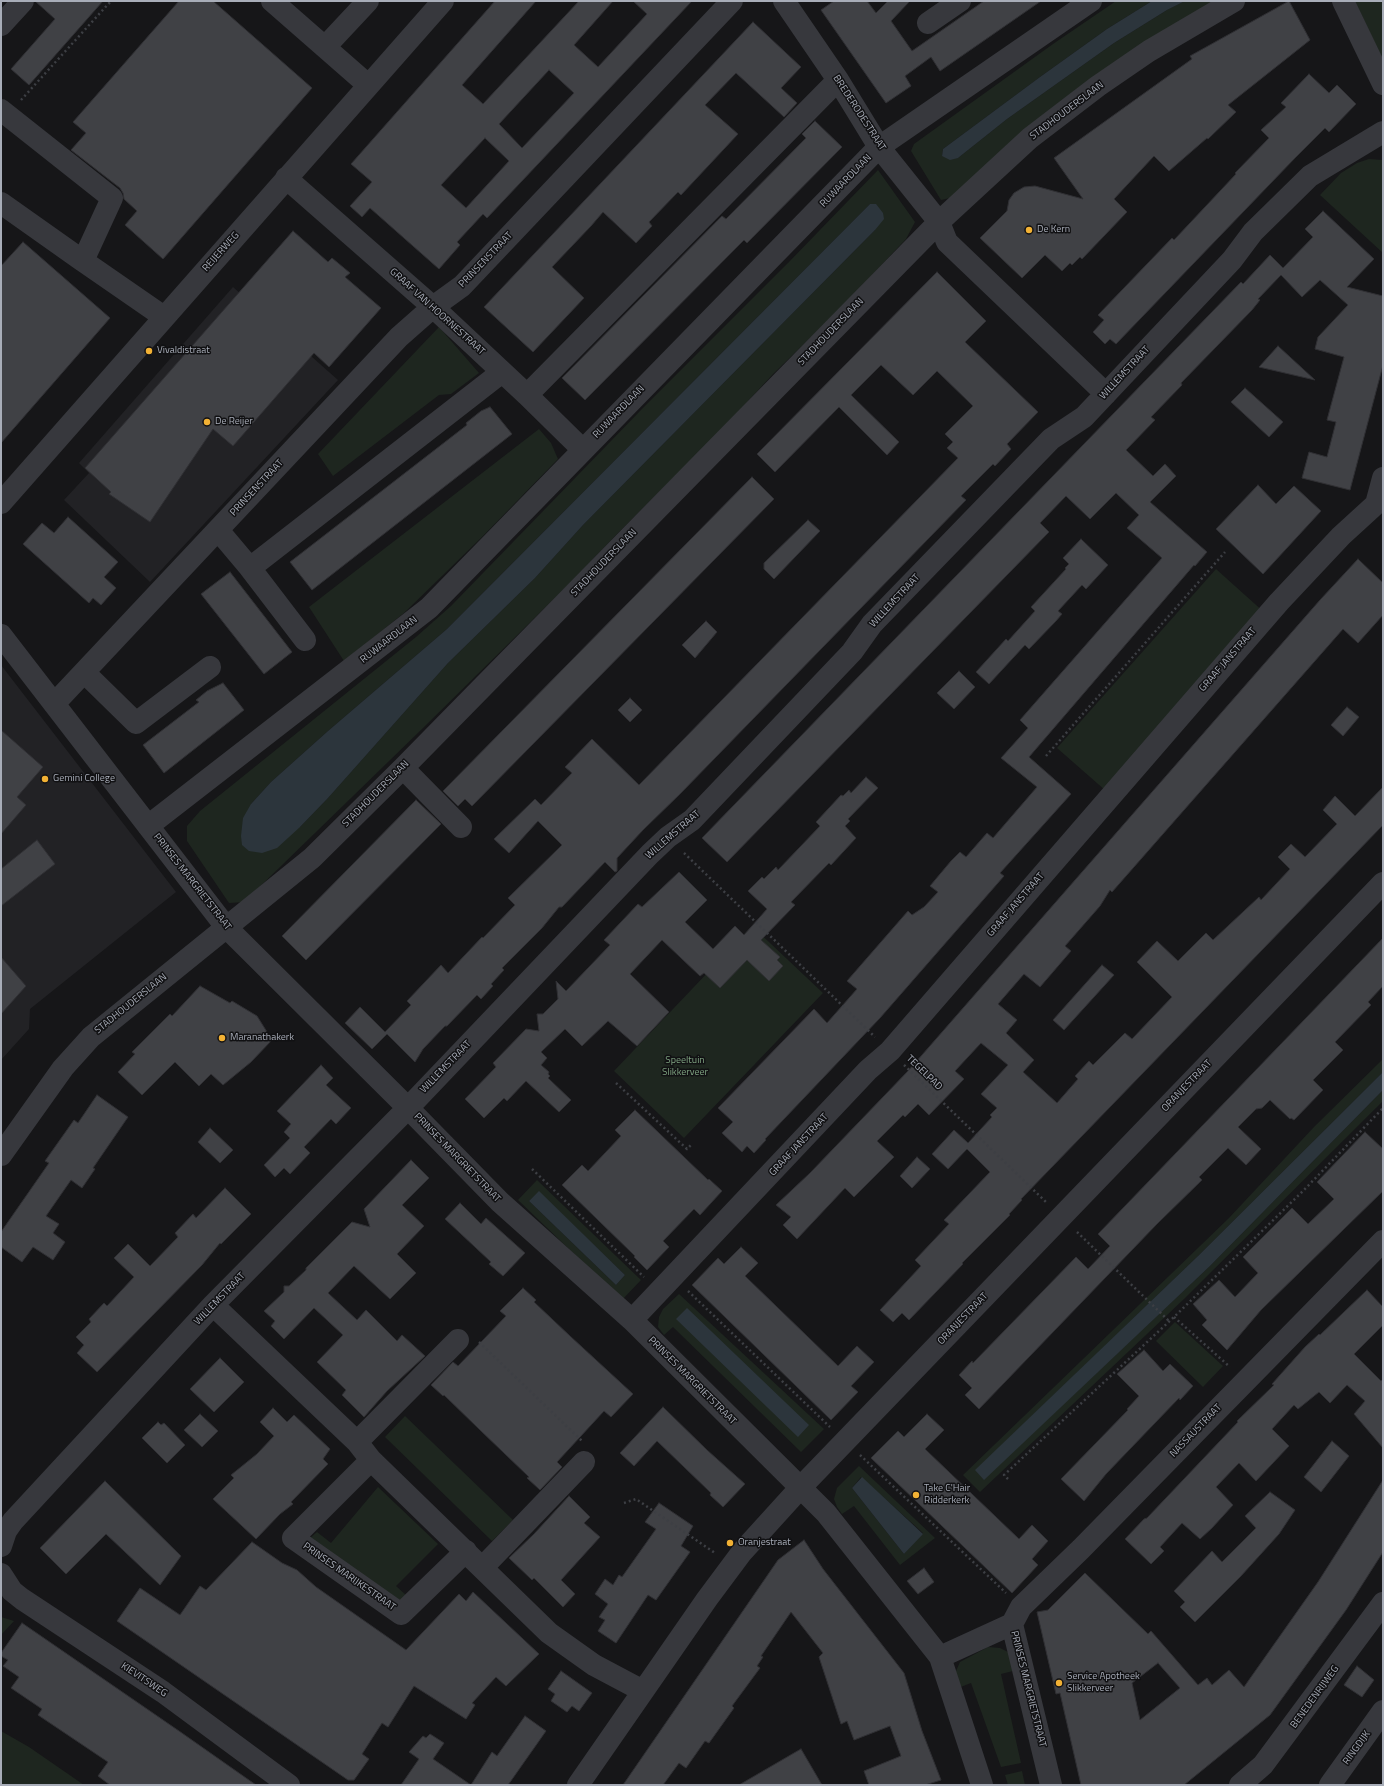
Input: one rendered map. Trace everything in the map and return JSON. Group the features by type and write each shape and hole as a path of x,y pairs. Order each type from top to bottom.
{"street":[{"path":"1,25 23,1"},
{"path":"272,1 368,85"},
{"path":"324,48 368,1"},
{"name":"REIJERWEG","path":"1,503 443,1"},
{"name":"PRINSENSTRAAT","path":"54,704 85,674 399,337 434,307 462,286 732,1"},
{"path":"928,23 960,1"},
{"name":"RUWAARDLAAN","path":"148,826 428,608 879,147 1091,1"},
{"name":"STADHOUDERSLAAN","path":"1,1155 63,1068 91,1037 312,858 403,768 940,222 1030,138 1098,86 1149,51 1234,1"},
{"path":"1343,1 1383,84"},
{"name":"BREDERODESTRAAT","path":"791,4 879,147 940,222 947,242 1106,394"},
{"path":"527,395 838,80"},
{"path":"4,113 112,198 83,261"},
{"name":"WILLEMSTRAAT","path":"1,1546 6,1531 13,1521 213,1305 408,1108 668,837 692,820 852,652 872,624 1051,439 1084,417 1232,260 1253,232 1310,176 1383,132"},
{"name":"GRAAF VAN HOORNESTRAAT","path":"286,178 434,307 583,450"},
{"path":"1,203 164,317"},
{"path":"250,568 502,372"},
{"name":"GRAAF JANSTRAAT","path":"632,1320 749,1198 868,1070 890,1051 1279,602 1341,536 1379,507 1383,478"},
{"path":"218,530 250,568 305,640"},
{"name":"PRINSES MARGRIETSTRAAT","path":"1,635 226,927 500,1202 632,1320 675,1365 826,1513 940,1657 982,1785"},
{"path":"85,674 136,723 210,667"},
{"path":"403,768 461,826"},
{"name":"ORANJESTRAAT","path":"578,1785 732,1564 742,1552 801,1487 1383,883"},
{"name":"NASSAUSTRAAT","path":"1012,1624 1021,1607 1081,1549 1383,1241"},
{"path":"213,1305 357,1442 371,1460 549,1633 594,1665 643,1692"},
{"path":"357,1442 468,1341"},
{"path":"482,1567 586,1454"},
{"name":"PRINSES MARIJKESTRAAT","path":"371,1460 293,1538 401,1614 466,1551"},
{"name":"KIEVITSWEG","path":"1,1574 12,1591 22,1599 163,1692 289,1785"},
{"name":"BENEDENRIJWEG","path":"1240,1785 1263,1765 1383,1603"},
{"name":"PRINSES MARGRIETSTRAAT","path":"940,1657 1012,1624 1051,1785"},
{"name":"RINGDIJK","path":"1330,1785 1383,1711"}],"path":[{"path":"4,113 111,1"},
{"path":"1046,756 1225,552"},
{"name":"TEGELPAD","path":"668,837 1169,1321"},
{"path":"616,1083 687,1149 692,1144"},
{"path":"1008,1479 1004,1476 1174,1317 1304,1191 1383,1108"},
{"path":"532,1169 659,1292"},
{"path":"1174,1317 1230,1367 1250,1376"},
{"path":"468,1341 586,1454"},
{"path":"624,1503 636,1500 732,1564"}],"shaded area":[{"path":"1152,1 1185,1 1167,10 1114,43 1007,119 958,158 950,160 942,156 943,149 1040,77 1107,29"},
{"path":"870,204 876,204 883,213 884,219 875,230 583,525 535,578 448,663 328,798 300,827 277,848 262,853 249,851 242,845 241,836 243,818 251,804 271,782 447,629"},
{"name":"De Reijer","path":"233,287 338,380 150,582 64,500 89,473 79,463"},
{"name":"Gemini College","path":"1,665 176,892 30,1009 29,1029 1,1060"},
{"path":"1383,1072 1383,1090 1210,1266 984,1480 975,1470 1198,1256"},
{"path":"539,1191 625,1275 616,1285 529,1201"},
{"path":"687,1308 809,1425 798,1437 676,1319"},
{"path":"862,1477 923,1534 904,1554 852,1488"}],"green space":[{"path":"1116,1 1152,1 1107,29 1040,77 943,149 942,156 958,158 1007,119 1114,43 1167,10 1185,1 1219,1 950,198 941,200 911,151 914,144 1053,44"},
{"path":"1355,1 1383,1 1383,60"},
{"path":"1369,159 1383,160 1383,253 1320,195 1341,173 1357,163"},
{"path":"878,170 915,222 906,239 836,313 773,374 725,426 570,583 244,902 229,903 187,841 187,826 200,811 416,637 451,606 641,410 788,263","holes":["870,204 875,230 583,525 535,578 448,663 328,798 300,827 251,804 271,782 328,731 447,629"]},
{"path":"439,327 479,373 451,394 439,395 333,476 318,454"},
{"path":"539,429 551,443 558,459 483,536 404,613 344,661 309,607"},
{"path":"1216,569 1265,613 1106,791 1057,748"},
{"name":"Speeltuin Slikkerveer","path":"752,926 823,993 684,1138 614,1071"},
{"path":"1383,1059 1383,1072 1198,1256 976,1470 984,1479 1210,1266 1383,1090 1383,1101 1184,1299 980,1492 963,1475 1229,1218 1314,1127"},
{"path":"537,1180 641,1280 622,1300 518,1200","holes":["539,1192 625,1275 616,1285 529,1201"]},
{"path":"679,1294 824,1429 801,1452 673,1327 664,1335 658,1327 659,1317 663,1309"},
{"path":"1175,1322 1223,1366 1203,1387 1156,1341"},
{"path":"405,1416 513,1520 492,1541 385,1437"},
{"path":"859,1466 935,1538 900,1565 854,1506 842,1514 834,1499 837,1488","holes":["861,1477 923,1533 904,1554 852,1488"]},
{"path":"378,1487 438,1544 396,1586 407,1596 400,1602 310,1538 317,1532 331,1543"},
{"path":"1,1617 14,1621 1,1635"},
{"path":"988,1647 1000,1648 1008,1652 1017,1670 1001,1674 1021,1763 1001,1767 971,1683 958,1688 956,1679 956,1671 960,1662"},
{"path":"1,1731 29,1747 84,1785 1,1785"},
{"path":"1022,1771 1025,1785 1008,1785 1005,1775"}],"building":[{"path":"35,1 103,1 29,85 11,69 55,19"},
{"path":"179,1 213,1 312,88 163,259 125,225 137,211 124,199 120,188 71,150 86,133 73,122"},
{"path":"495,1 536,1 462,85 483,104 579,1 613,1 574,45 598,67 647,14 633,1 692,1 487,218 483,214 457,242 460,245 439,269 370,208 362,217 350,206 372,182 351,164","holes":["549,70 574,93 522,148 499,124","485,138 509,161 466,208 441,185"]},
{"path":"834,1 867,1 876,13 888,1 910,1 891,21 912,51 984,1 1041,1 940,71 931,57 905,76 911,86 886,103 821,10"},
{"path":"1289,1 1310,40 1228,105 1236,112 1208,139 1207,138 1169,171 1154,156 1114,199 1127,212 1082,259 1080,257 1072,265 1070,263 1062,271 1045,255 1022,278 980,238 1007,211 1009,200 1014,193 1024,187 1035,186 1083,199 1054,158 1192,59 1190,56"},
{"path":"753,22 801,67 781,88 797,103 784,117 736,73 705,105 738,134 681,195 678,192 649,222 652,226 636,243 603,212 552,267 584,298 533,352 484,307"},
{"path":"1309,74 1329,93 1337,85 1356,104 1329,132 1325,128 1296,157 1116,344 1110,339 1105,344 1093,332 1104,320 1098,315 1172,238 1174,240 1269,138 1261,130 1286,107 1281,103"},
{"path":"815,121 842,147 747,243 744,240 585,400 562,378 722,216 726,219 806,138 802,134"},
{"path":"1323,211 1374,259 1347,287 1383,296 1383,365 1350,490 1302,478 1309,452 1327,457 1336,422 1327,420 1344,357 1315,349 1318,337 1348,305 1320,280 1302,297 1281,275 1258,299 1260,300 1252,310 1181,383 1182,385 1151,417 1155,420 1126,450 1153,476 1165,464 1176,476 1150,502 1207,552 1195,566 1194,565 1029,757 1071,794 1000,873 1004,876 880,1018 765,1139 766,1140 754,1153 747,1146 742,1152 722,1133 733,1122 718,1108 814,1009 827,1023 857,989 847,981 908,911 912,915 924,907 938,892 930,886 951,861 960,852 966,857 987,833 993,838 1037,787 1001,758 1028,728 1020,720 1162,558 1127,528 1139,515 1116,493 1090,519 1066,496 1040,523 1049,532 727,862 702,838 1241,282 1243,284 1270,255 1283,268 1313,237 1305,229"},
{"path":"293,231 328,262 332,258 350,273 345,277 381,308 329,367 314,353 233,446 213,429 150,522 109,494 111,492 85,468"},
{"path":"23,242 110,318 1,443 1,266"},
{"path":"937,272 986,321 965,342 1038,412 1007,444 1011,449 995,466 993,464 961,496 966,500 617,858 617,871 615,872 605,862 562,907 559,907 542,928 502,968 504,970 491,984 493,986 481,999 477,995 423,1049 415,1062 387,1034 372,1049 345,1023 360,1007 385,1032 411,1005 407,1001 441,965 448,973 515,905 508,898 562,845 538,821 509,853 494,839 535,799 541,805 572,773 565,767 592,739 639,785 958,458 947,448 953,442 945,434 973,406 937,371 913,395 881,365 851,395 899,442 887,455 839,407 775,472 757,454"},
{"path":"1278,346 1315,380 1259,367"},
{"path":"1245,388 1283,422 1269,437 1231,402"},
{"path":"490,407 512,434 312,590 290,562 467,425 466,423 481,411"},
{"path":"752,477 774,499 472,806 465,799 458,806 443,791"},
{"path":"1258,485 1276,504 1294,486 1321,511 1263,574 1216,529"},
{"path":"68,517 118,562 104,577 116,588 101,605 93,598 89,603 23,544 42,523 54,533"},
{"path":"808,520 820,531 774,579 764,569 764,563"},
{"path":"1081,539 1108,565 1086,589 1082,585 1058,611 1062,614 1056,621 1029,649 1025,645 989,684 976,672 1006,639 1008,641 1035,611 1031,607 1066,569 1065,568 1069,564 1063,558"},
{"path":"1358,559 1383,583 1383,615 1358,643 1343,629 1112,892 1110,890 1100,906 1065,946 1071,951 1040,987 1024,974 998,1004 1017,1020 1006,1033 1034,1060 1023,1072 1057,1103 1078,1079 1075,1076 1089,1061 1093,1065 1125,1033 1132,1039 1172,997 1137,962 1157,941 1178,961 1206,933 1213,940 1259,897 1261,900 1290,869 1278,857 1291,844 1305,857 1337,824 1323,810 1335,796 1355,816 1383,787 1383,825 1021,1199 1022,1200 1009,1214 1010,1215 962,1263 963,1264 909,1320 902,1313 893,1322 880,1310 921,1266 915,1260 949,1224 944,1220 990,1172 967,1149 948,1169 932,1154 954,1130 968,1143 992,1117 990,1115 997,1108 981,1094 1008,1065 981,1043 955,1071 964,1079 929,1115 918,1104 905,1117 903,1115 877,1141 894,1157 854,1197 845,1188 797,1239 783,1225 791,1217 776,1205 810,1173 908,1071 1320,600"},
{"path":"230,572 292,652 264,674 201,594"},
{"path":"706,621 717,632 695,658 682,645"},
{"path":"959,671 975,687 954,709 937,693"},
{"path":"223,683 244,710 164,773 143,745 199,702 196,700 207,691"},
{"path":"630,698 642,710 630,722 618,710"},
{"path":"1347,707 1359,717 1343,736 1331,725"},
{"path":"1,730 43,767 17,797 26,805 1,834"},
{"path":"866,777 878,788 848,819 850,821 845,826 856,838 831,865 829,863 791,902 795,905 761,940 780,957 777,960 783,966 769,981 747,960 720,988 704,973 700,976 662,940 630,974 669,1012 637,1046 608,1021 582,1046 565,1029 541,1052 547,1058 541,1065 549,1072 548,1074 550,1076 548,1078 571,1100 559,1112 526,1081 507,1101 504,1098 484,1118 465,1099 496,1067 493,1063 526,1029 539,1031 537,1014 543,1014 558,999 556,981 566,991 610,945 604,940 638,904 642,907 679,872 707,900 685,922 713,949 735,926 744,935 767,909 748,891 762,877 764,879 776,867 778,870 820,826 816,822 841,795 843,796 849,790 851,793"},
{"path":"416,800 441,824 306,960 282,936"},
{"path":"37,840 55,864 1,906 1,869"},
{"path":"1383,938 1383,986 1368,1002 1371,1005 1335,1042 1343,1050 1313,1080 1323,1090 1294,1120 1291,1118 1290,1119 1270,1100 1262,1108 1256,1109 1238,1127 1261,1149 1246,1165 1228,1148 1199,1177 1202,1180 1157,1224 979,1409 965,1395 972,1388 959,1375 972,1361 973,1363 1076,1257 1088,1269 1110,1246 1098,1234"},
{"path":"1,957 26,986 1,1014"},
{"path":"1102,965 1114,975 1064,1030 1053,1020"},
{"name":"Maranathakerk","path":"200,986 230,1003 232,1001 257,1016 272,1040 251,1062 223,1085 211,1074 199,1086 175,1062 142,1095 118,1072 135,1054 132,1052 170,1014 172,1016"},
{"path":"321,1065 333,1078 326,1085 351,1108 336,1124 331,1119 304,1147 310,1153 290,1174 284,1168 275,1177 264,1165 290,1138 284,1132 291,1124 277,1111"},
{"path":"97,1095 128,1117 93,1168 95,1169 82,1188 71,1180 46,1216 59,1224 53,1233 65,1242 53,1260 33,1247 22,1262 1,1247 1,1232 49,1163 45,1161 74,1120 78,1123"},
{"path":"635,1110 708,1180 709,1179 722,1191 700,1215 694,1209 663,1241 669,1247 647,1270 634,1257 635,1256 562,1185 582,1165 588,1171 621,1136 615,1130"},
{"path":"210,1128 233,1150 220,1163 198,1142"},
{"path":"1365,1132 1383,1149 1383,1191 1261,1310 1227,1350 1202,1325 1207,1320 1193,1304 1219,1280 1235,1297 1258,1273 1243,1257 1292,1208 1308,1224 1334,1199 1317,1182"},
{"path":"917,1157 930,1169 912,1188 900,1176"},
{"path":"411,1160 429,1178 402,1205 424,1226 397,1254 416,1273 390,1299 354,1266 328,1293 357,1320 366,1310 397,1341 402,1335 425,1356 387,1391 364,1417 342,1395 346,1390 317,1362 343,1335 314,1308 284,1339 271,1326 275,1321 264,1311 284,1292 284,1286 289,1286 306,1270 306,1268 352,1222 370,1227 364,1209"},
{"path":"225,1188 251,1214 221,1244 220,1243 202,1265 97,1372 77,1353 84,1345 76,1337 91,1322 89,1319 104,1303 107,1306 134,1277 114,1258 128,1244 150,1266 178,1237 175,1233 193,1214 196,1218"},
{"path":"460,1203 481,1224 486,1218 525,1253 503,1276 489,1264 491,1262 445,1219"},
{"path":"741,1247 758,1263 745,1276 838,1366 857,1346 874,1362 851,1386 858,1392 831,1420 692,1285 718,1258 724,1264"},
{"path":"523,1288 536,1300 534,1302 633,1394 611,1417 604,1411 557,1462 562,1467 540,1490 527,1478 529,1477 444,1395 443,1396 431,1385 453,1362 458,1366 506,1316 500,1311"},
{"path":"1367,1290 1383,1307 1383,1325 1354,1354 1381,1381 1383,1379 1383,1448 1354,1414 1365,1401 1347,1385 1330,1403 1319,1392 1298,1409 1294,1405 1272,1429 1289,1446 1256,1481 1239,1463 1216,1487 1233,1505 1212,1528 1200,1539 1182,1523 1160,1547 1164,1551 1151,1564 1125,1539 1144,1519 1147,1518 1238,1422 1237,1421 1274,1385 1272,1384 1305,1347 1319,1334 1320,1335"},
{"path":"1144,1350 1163,1371 1170,1364 1193,1386 1180,1400 1179,1398 1106,1474 1084,1501 1061,1479 1128,1410 1127,1409 1139,1396 1117,1374"},
{"path":"220,1358 244,1382 214,1412 190,1389"},
{"path":"663,1407 707,1450 745,1484 723,1507 710,1495 711,1493 657,1441 634,1466 620,1453"},
{"path":"273,1408 287,1422 294,1415 330,1449 323,1459 328,1464 291,1502 293,1504 280,1514 256,1539 213,1499 234,1478 231,1475 257,1454 274,1436 260,1422"},
{"path":"200,1414 218,1431 202,1447 184,1430"},
{"path":"927,1414 944,1430 925,1449 1019,1539 1032,1525 1048,1541 1032,1559 1038,1565 1012,1593 871,1458 898,1431 904,1437"},
{"path":"158,1422 161,1425 164,1423 185,1445 167,1463 142,1438"},
{"path":"1332,1441 1349,1456 1321,1492 1304,1477"},
{"path":"1383,1480 1383,1552 1346,1610 1270,1715 1184,1785 1081,1785 1060,1693 1056,1694 1037,1612 1048,1610 1085,1573 1148,1634 1151,1631 1198,1685 1207,1678 1212,1685 1229,1670 1244,1687 1318,1582","holes":["1158,1663 1180,1688 1140,1720 1132,1683"]},
{"path":"105,1481 181,1556 160,1585 106,1534 66,1574 40,1548"},
{"path":"1270,1492 1295,1510 1279,1534 1241,1576 1195,1622 1180,1607 1185,1602 1174,1591 1212,1551 1222,1562 1256,1528 1245,1516"},
{"path":"569,1496 590,1517 584,1523 600,1537 561,1580 575,1594 563,1607 534,1578 532,1580 509,1558 534,1534"},
{"path":"659,1503 693,1526 681,1546 690,1552 656,1600 648,1595 616,1643 598,1631 605,1620 599,1617 608,1604 595,1594 605,1579 613,1585 619,1575 622,1577 656,1529 645,1522"},
{"path":"804,1540 823,1569 904,1673 922,1731 941,1780 925,1785 869,1785 864,1771 901,1756 890,1726 854,1740 847,1721 841,1724 819,1657 823,1653 791,1612 761,1656 763,1657 757,1666 760,1668 732,1706 734,1708 709,1743 705,1741 686,1768 679,1763 663,1785 623,1785 778,1560"},
{"path":"252,1542 282,1563 297,1570 316,1587 406,1650 459,1594 466,1601 473,1592 539,1654 506,1686 496,1677 472,1703 475,1705 466,1719 414,1686 388,1727 382,1723 362,1754 369,1759 354,1780 348,1780 117,1621 140,1588 180,1615 200,1586 206,1590"},
{"path":"924,1568 934,1582 918,1594 907,1581"},
{"path":"22,1623 256,1785 110,1785 98,1776 108,1762 38,1715 42,1709 11,1688 19,1677 3,1666 8,1660 1,1656 1,1653"},
{"path":"1357,1666 1374,1680 1362,1697 1344,1685"},
{"path":"561,1671 592,1693 579,1711 572,1706 567,1712 551,1701 555,1694 548,1689"},
{"path":"525,1716 546,1731 508,1785 471,1785 492,1752 497,1756"},
{"path":"430,1734 444,1743 433,1759 471,1785 401,1785 419,1759 409,1752 423,1736 426,1738"},
{"path":"801,1749 822,1785 739,1785 794,1753"}],"place":[{"name":"De Kern","path":"1029,230"},
{"name":"Vivaldistraat","path":"149,351"},
{"name":"De Reijer","path":"207,422"},
{"name":"Gemini College","path":"45,779"},
{"name":"Maranathakerk","path":"222,1038"},
{"name":"Take C'Hair Ridderkerk","path":"916,1495"},
{"name":"Oranjestraat","path":"730,1543"},
{"name":"Service Apotheek Slikkerveer","path":"1059,1683"}]}
